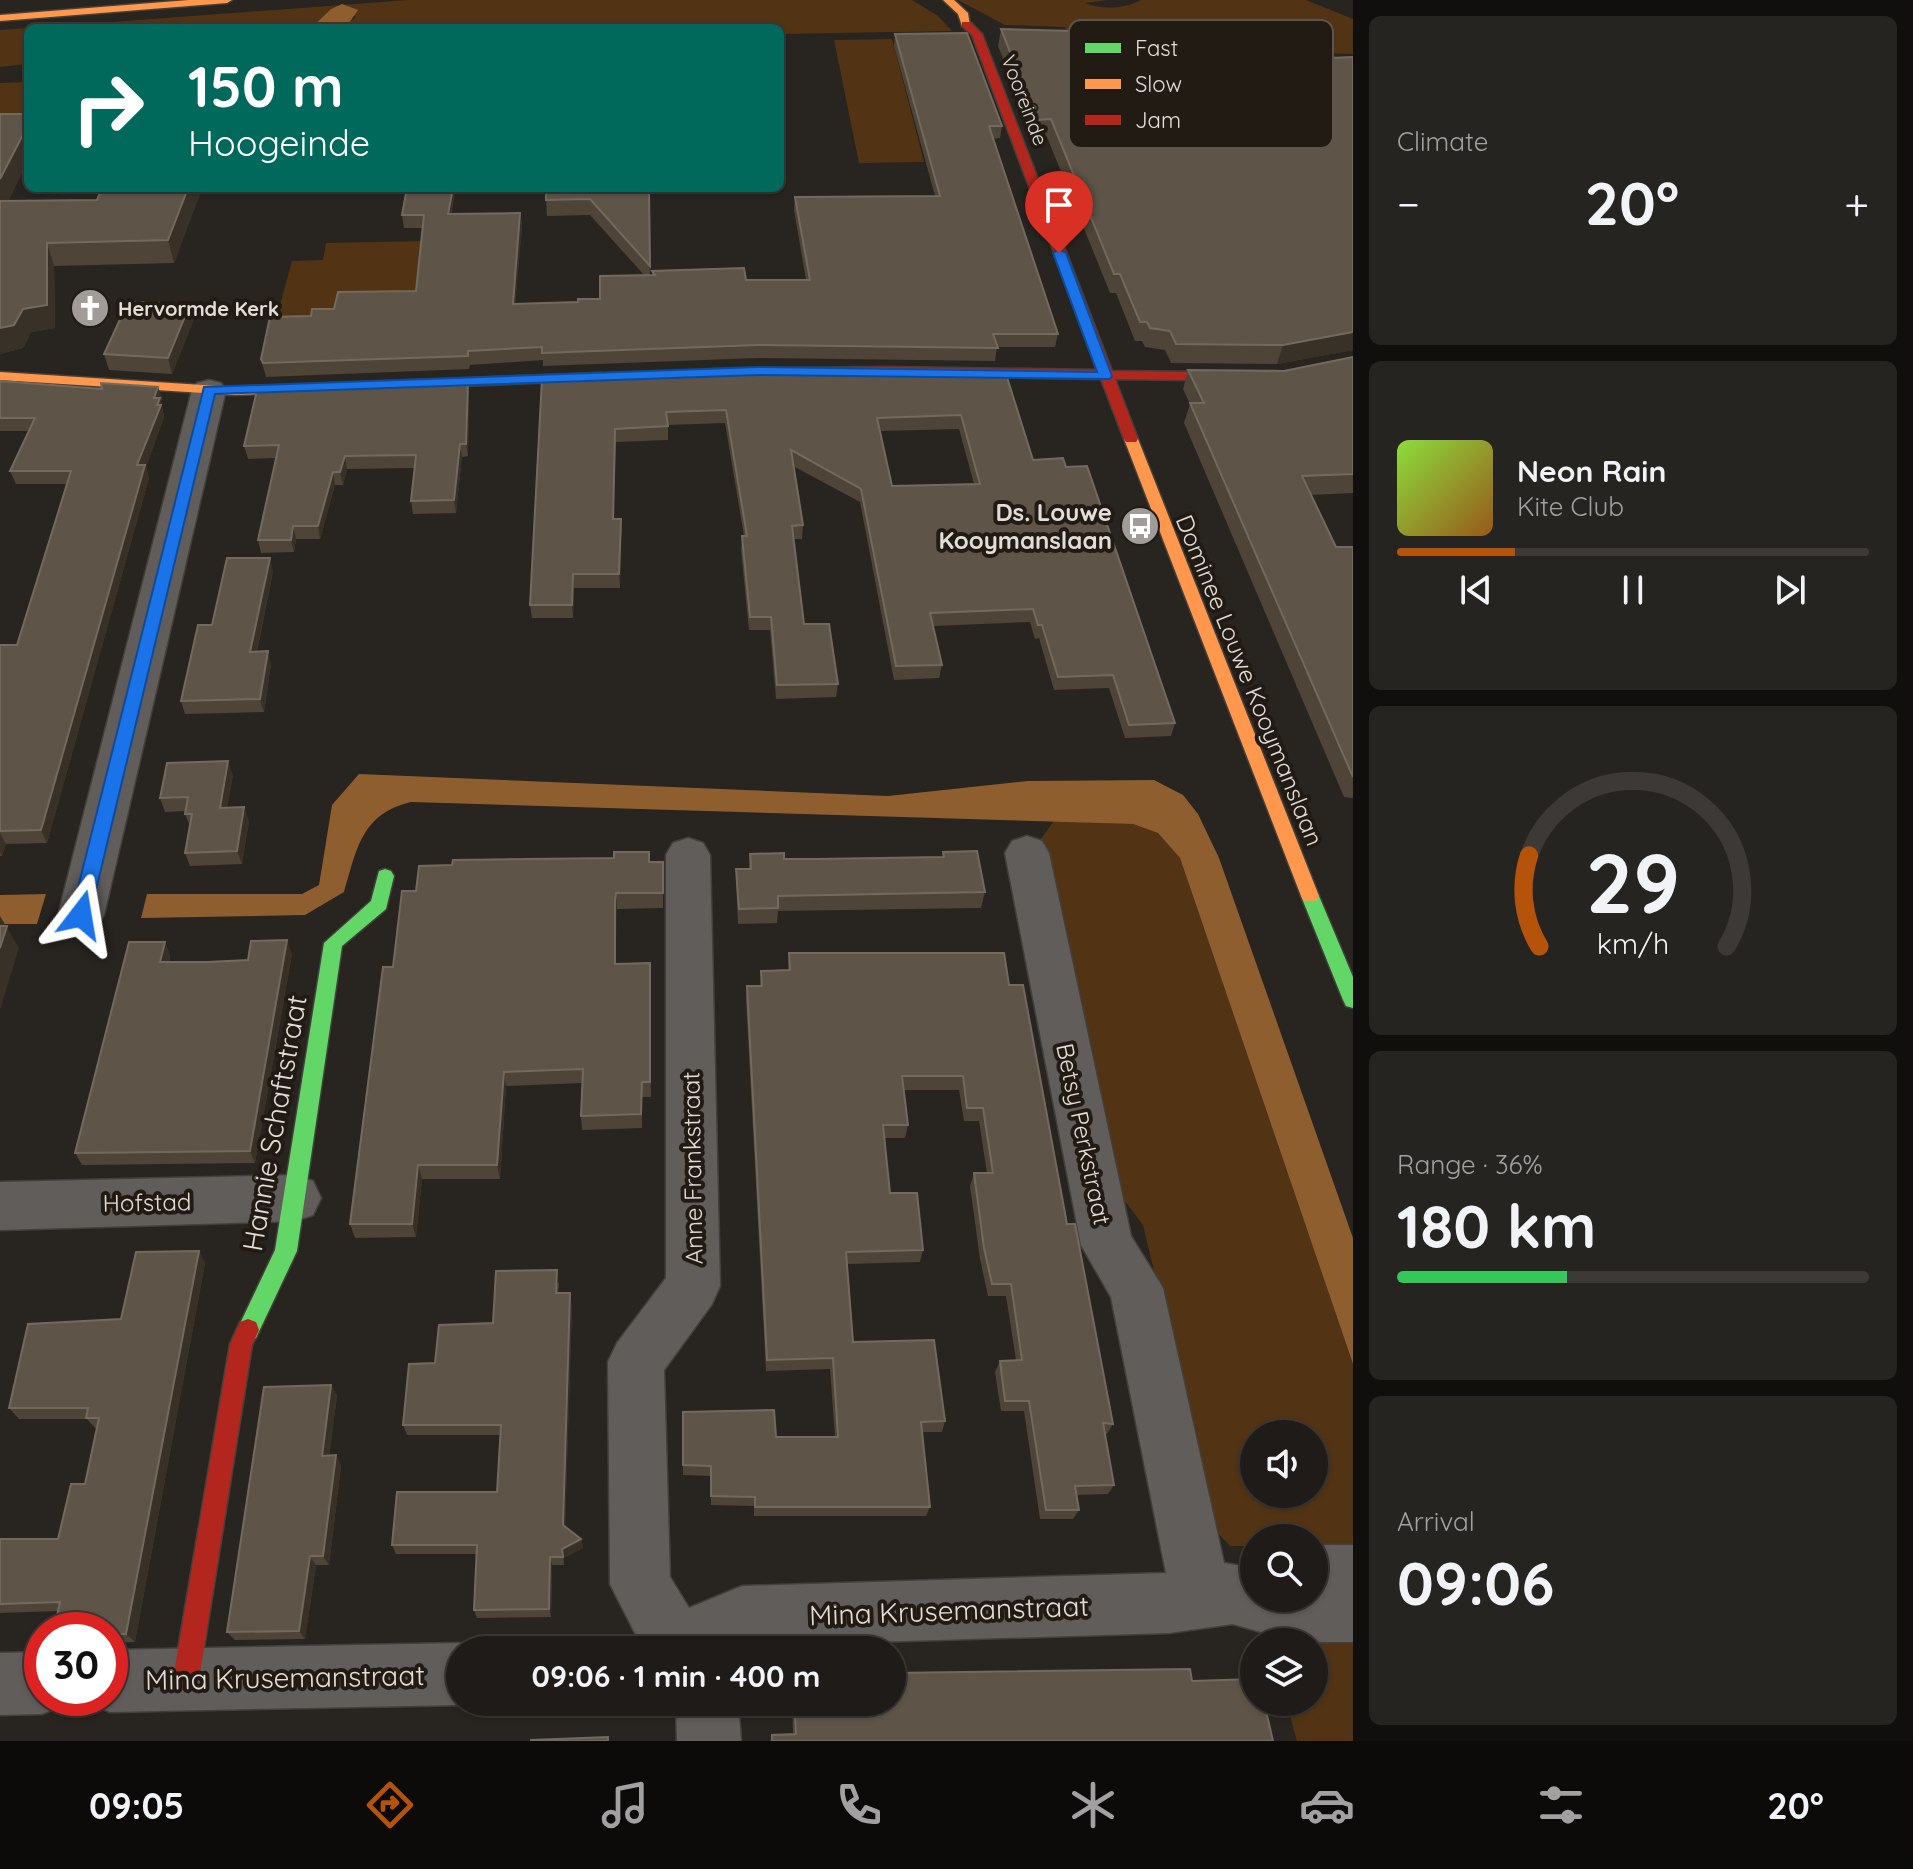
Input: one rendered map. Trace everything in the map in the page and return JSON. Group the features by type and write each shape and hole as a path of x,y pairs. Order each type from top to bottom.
{"main road":[{"path":"0,2 24,0"},
{"path":"0,18 227,0"},
{"name":"Vooreinde","path":"948,0 963,13 966,24 977,34 1106,376"},
{"path":"695,373 883,371 1277,377 1353,362"},
{"path":"0,376 209,390 615,376"},
{"name":"Dominee Louwe Kooymanslaan","path":"1106,376 1254,760 1353,1000"},
{"name":"Hannie Schaftstraat","path":"186,1679 241,1344 286,1251 333,943 380,904 385,876"}],"street":[{"path":"81,915 209,390"},
{"name":"Betsy Perkstraat","path":"1027,853 1107,1245 1136,1288 1240,1592"},
{"name":"Anne Frankstraat","path":"666,1636 640,1584 636,1362 693,1286 688,855"},
{"name":"Hofstad","path":"0,1206 295,1198"},
{"path":"1328,1575 1353,1575"},
{"name":"Mina Krusemanstraat","path":"698,1636 742,1616 1169,1603 1240,1595"},
{"path":"1296,1612 1353,1612"},
{"name":"Mina Krusemanstraat","path":"128,1681 446,1674"},
{"path":"0,1684 24,1683"},
{"path":"708,1716 709,1741"}],"shaded area":[{"path":"409,0 912,0 938,16 952,31 784,34 784,24 347,24 356,17 343,5"},
{"path":"958,0 1108,0 1085,3 1113,8 1141,0 1306,0 1353,19 1353,54 1333,54 1333,20 1069,20 1069,43 1065,27 1005,25"},
{"path":"342,4 358,10 348,24 315,24 331,9"},
{"path":"339,5 315,24 85,24"},
{"path":"24,28 24,64 0,67 0,30"},
{"path":"892,39 924,162 859,163 834,40"},
{"path":"24,82 24,118 0,119 0,83"},
{"path":"425,241 495,363 450,366 273,331 292,261 323,260 326,243"},
{"path":"359,774 888,796 1028,781 1154,780 1183,795 1198,814 1219,858 1353,1238 1353,1364 1180,858 1158,833 1133,824 411,802 381,815 371,824 358,848 344,892 305,915 141,918 147,894 302,894 319,885 332,805"},
{"path":"1054,821 1133,824 1158,833 1180,858 1353,1364 1353,1547 1328,1547 1328,1524 1240,1524 1240,1546 1230,1546 1217,1532 1143,1225 1118,1192 1038,843"},
{"path":"46,894 37,924 0,924 0,895"},
{"path":"1328,1631 1353,1631 1353,1741 1297,1741 1290,1716 1328,1716"}],"building":[{"path":"1001,29 1069,31 1069,148 1333,148 1333,58 1353,57 1353,332 1283,345 1176,344 1170,331 1150,328 1147,322 1140,322 1120,274 1114,274 1051,119 1037,120"},
{"path":"967,33 1002,126 989,126 1058,334 993,334 998,348 758,345 542,353 542,347 468,351 468,356 263,363 261,359 270,317 311,316 312,309 334,309 338,292 416,291 424,215 402,215 406,192 452,192 448,214 520,213 513,304 600,299 600,276 655,275 652,271 744,268 746,280 810,280 795,197 940,196 895,34"},
{"path":"0,114 24,114 24,133 0,179"},
{"path":"100,192 186,192 168,240 47,243 47,305 23,309 14,325 0,328 0,201 97,200"},
{"path":"546,192 649,192 650,266 590,199 546,200"},
{"path":"128,302 190,304 168,358 104,354"},
{"path":"1353,357 1353,474 1302,476 1336,547 1353,547 1353,777 1190,403 1204,403 1188,370 1284,371"},
{"path":"759,371 1006,374 1033,460 1063,458 1066,467 1087,466 1175,723 1129,725 1113,675 1058,677 1042,625 1038,625 1033,609 930,613 942,665 896,666 861,489 791,450 803,525 792,526 804,624 829,624 838,684 777,685 771,617 750,617 742,536 747,536 726,410 666,412 668,426 615,429 613,519 621,519 619,574 573,574 572,605 530,605 542,379","holes":["961,415 980,484 892,486 877,418"]},
{"path":"0,381 102,389 101,383 158,387 154,398 160,398 157,405 161,405 137,465 145,465 41,830 0,831 0,645 17,645 71,471 10,471 35,418 0,418"},
{"path":"468,382 466,444 460,444 454,500 411,501 416,455 345,456 340,472 333,472 318,526 293,526 291,540 258,540 279,445 244,446 257,390"},
{"path":"227,558 270,558 250,652 268,651 260,699 181,701 198,625 212,625"},
{"path":"228,761 220,808 244,807 237,851 185,853 192,814 185,814 188,797 160,798 167,763"},
{"path":"977,851 985,892 778,896 778,908 739,909 736,869 751,869 750,854 784,853 784,859 816,859 944,857 943,852"},
{"path":"614,852 649,852 649,862 663,862 663,893 616,893 615,900 615,964 650,963 650,1082 642,1082 641,1114 581,1116 583,1069 504,1072 497,1165 418,1165 412,1224 350,1224 383,967 393,967 402,891 416,891 419,866 452,865 453,860 614,858"},
{"path":"0,926 7,926 0,948"},
{"path":"287,940 250,1151 75,1153 129,942 165,942 160,962 208,962 248,960 251,941"},
{"path":"789,953 1004,953 1009,985 1023,985 1067,1224 1075,1224 1113,1424 1103,1423 1114,1485 1075,1486 1079,1510 1046,1510 1029,1401 1005,1401 1000,1361 1022,1360 1011,1284 992,1284 984,1248 974,1173 993,1173 983,1108 967,1108 963,1076 902,1076 908,1125 883,1125 890,1193 917,1193 923,1250 846,1252 853,1342 934,1340 945,1421 921,1422 930,1507 755,1507 755,1497 711,1496 711,1466 683,1465 683,1412 774,1410 776,1437 838,1437 833,1358 767,1360 747,986 762,986 761,971 790,970"},
{"path":"199,1251 128,1624 128,1612 58,1612 60,1602 0,1604 0,1539 58,1539 71,1484 85,1484 99,1418 86,1418 88,1408 9,1408 28,1324 121,1319 136,1252"},
{"path":"557,1270 556,1293 570,1293 563,1525 581,1539 562,1549 563,1557 550,1557 549,1609 474,1610 477,1545 392,1545 397,1492 497,1492 501,1425 403,1425 409,1364 435,1363 439,1325 493,1323 496,1271"},
{"path":"331,1385 322,1456 336,1455 323,1556 310,1556 299,1631 227,1632 264,1387"},
{"path":"1190,1669 1192,1681 1240,1679 1240,1716 1267,1716 1273,1741 772,1741 772,1735 796,1734 795,1716 906,1716 906,1673"},
{"path":"608,1737 608,1741 531,1741 531,1740"}],"traffic: fast":[{"path":"248,1330 286,1251 333,943 380,904 385,876"},
{"path":"1310,896 1353,1000"}],"traffic: slow":[{"path":"0,18 227,0"},
{"path":"948,0 963,13 966,24"},
{"path":"1193,376 1277,377 1353,362"},
{"path":"0,376 234,391 364,386"},
{"path":"1131,439 1310,896"}],"traffic: jam":[{"path":"966,24 977,34 1131,439"},
{"path":"713,373 883,371 1193,376"},
{"path":"364,386 600,377"},
{"path":"186,1679 241,1344 248,1330"}],"place":[{"name":"Hervormde Kerk","path":"90,308"},
{"name":"Ds. Louwe Kooymanslaan","path":"1140,526"}],"route":[{"path":"81,915 209,390 758,371 1106,376 1059,253"}]}
